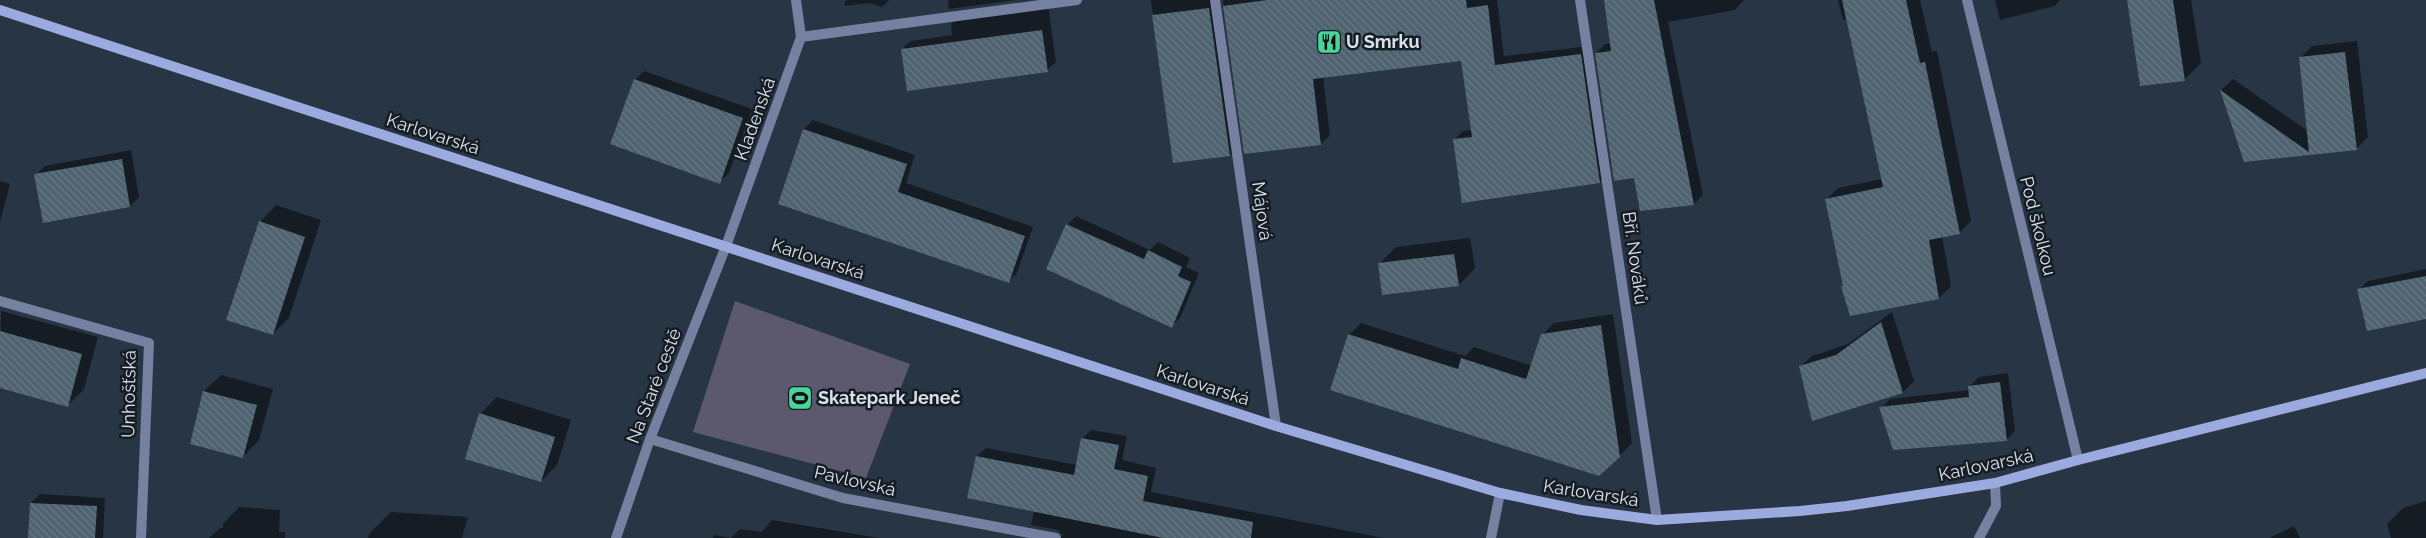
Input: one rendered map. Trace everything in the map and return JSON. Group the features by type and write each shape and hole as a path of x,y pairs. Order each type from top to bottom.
{"main road":[{"name":"Karlovarská","path":"0,10 1276,426 1500,493 1581,510 1658,520 1847,506 1995,483 2078,460 2426,373"}],"street":[{"name":"Kladenská","path":"726,246 801,38 796,0"},
{"path":"801,38 1078,0"},
{"name":"Májová","path":"1215,0 1276,426"},
{"name":"Bří. Nováků","path":"1580,0 1658,520"},
{"name":"Pod školkou","path":"1967,0 2078,460"},
{"name":"Na Staré cestě","path":"616,538 650,439 726,246"},
{"name":"Unhošťská","path":"0,301 149,343 141,538"},
{"name":"Pavlovská","path":"650,439 843,498 1056,538"},
{"path":"1979,538 1996,506 1995,483"},
{"path":"1491,538 1500,493"}],"shaded area":[{"name":"Skatepark Jeneč","path":"735,301 910,364 866,478 693,432"}],"building":[{"path":"1267,0 1466,0 1467,8 1488,5 1495,65 1581,54 1600,183 1462,203 1453,139 1472,137 1461,61 1313,79 1321,145 1244,154 1223,6"},
{"path":"1604,0 1654,0 1694,205 1640,211 1634,178 1614,181 1595,53 1611,51"},
{"path":"1842,0 1906,0 1920,63 1925,62 1960,234 1929,240 1939,299 1850,316 1841,286 1843,286 1825,199 1883,187"},
{"path":"2127,0 2173,0 2185,81 2140,86"},
{"path":"1209,8 1230,156 1173,163 1152,15"},
{"path":"1042,30 1048,72 907,91 901,49"},
{"path":"2345,52 2357,150 2244,162 2220,90 2309,152 2299,57"},
{"path":"634,79 743,118 720,184 610,144"},
{"path":"803,129 907,164 898,192 1025,236 1009,283 778,204"},
{"path":"122,159 130,207 43,223 34,174"},
{"path":"259,221 305,237 273,335 226,320"},
{"path":"1066,224 1144,259 1148,250 1182,267 1178,276 1191,282 1172,328 1046,269"},
{"path":"1454,254 1459,286 1382,295 1378,263"},
{"path":"2426,276 2426,319 2367,331 2357,289"},
{"path":"1881,322 1903,393 1812,421 1799,366 1836,355"},
{"path":"1601,325 1620,457 1599,476 1330,390 1348,334 1458,369 1461,358 1526,379 1541,334"},
{"path":"0,331 82,354 68,407 0,388"},
{"path":"2000,382 2007,441 1893,450 1879,407 1969,397 1968,386"},
{"path":"203,391 257,405 243,458 190,444"},
{"path":"479,413 555,437 541,482 465,459"},
{"path":"1081,438 1119,445 1114,469 1148,476 1143,501 1253,522 1251,538 1163,538 967,498 976,456 1074,475"},
{"path":"30,503 97,506 95,538 28,538"}],"place":[{"name":"U Smrku","path":"1329,42"},
{"name":"Skatepark Jeneč","path":"800,398"}]}
